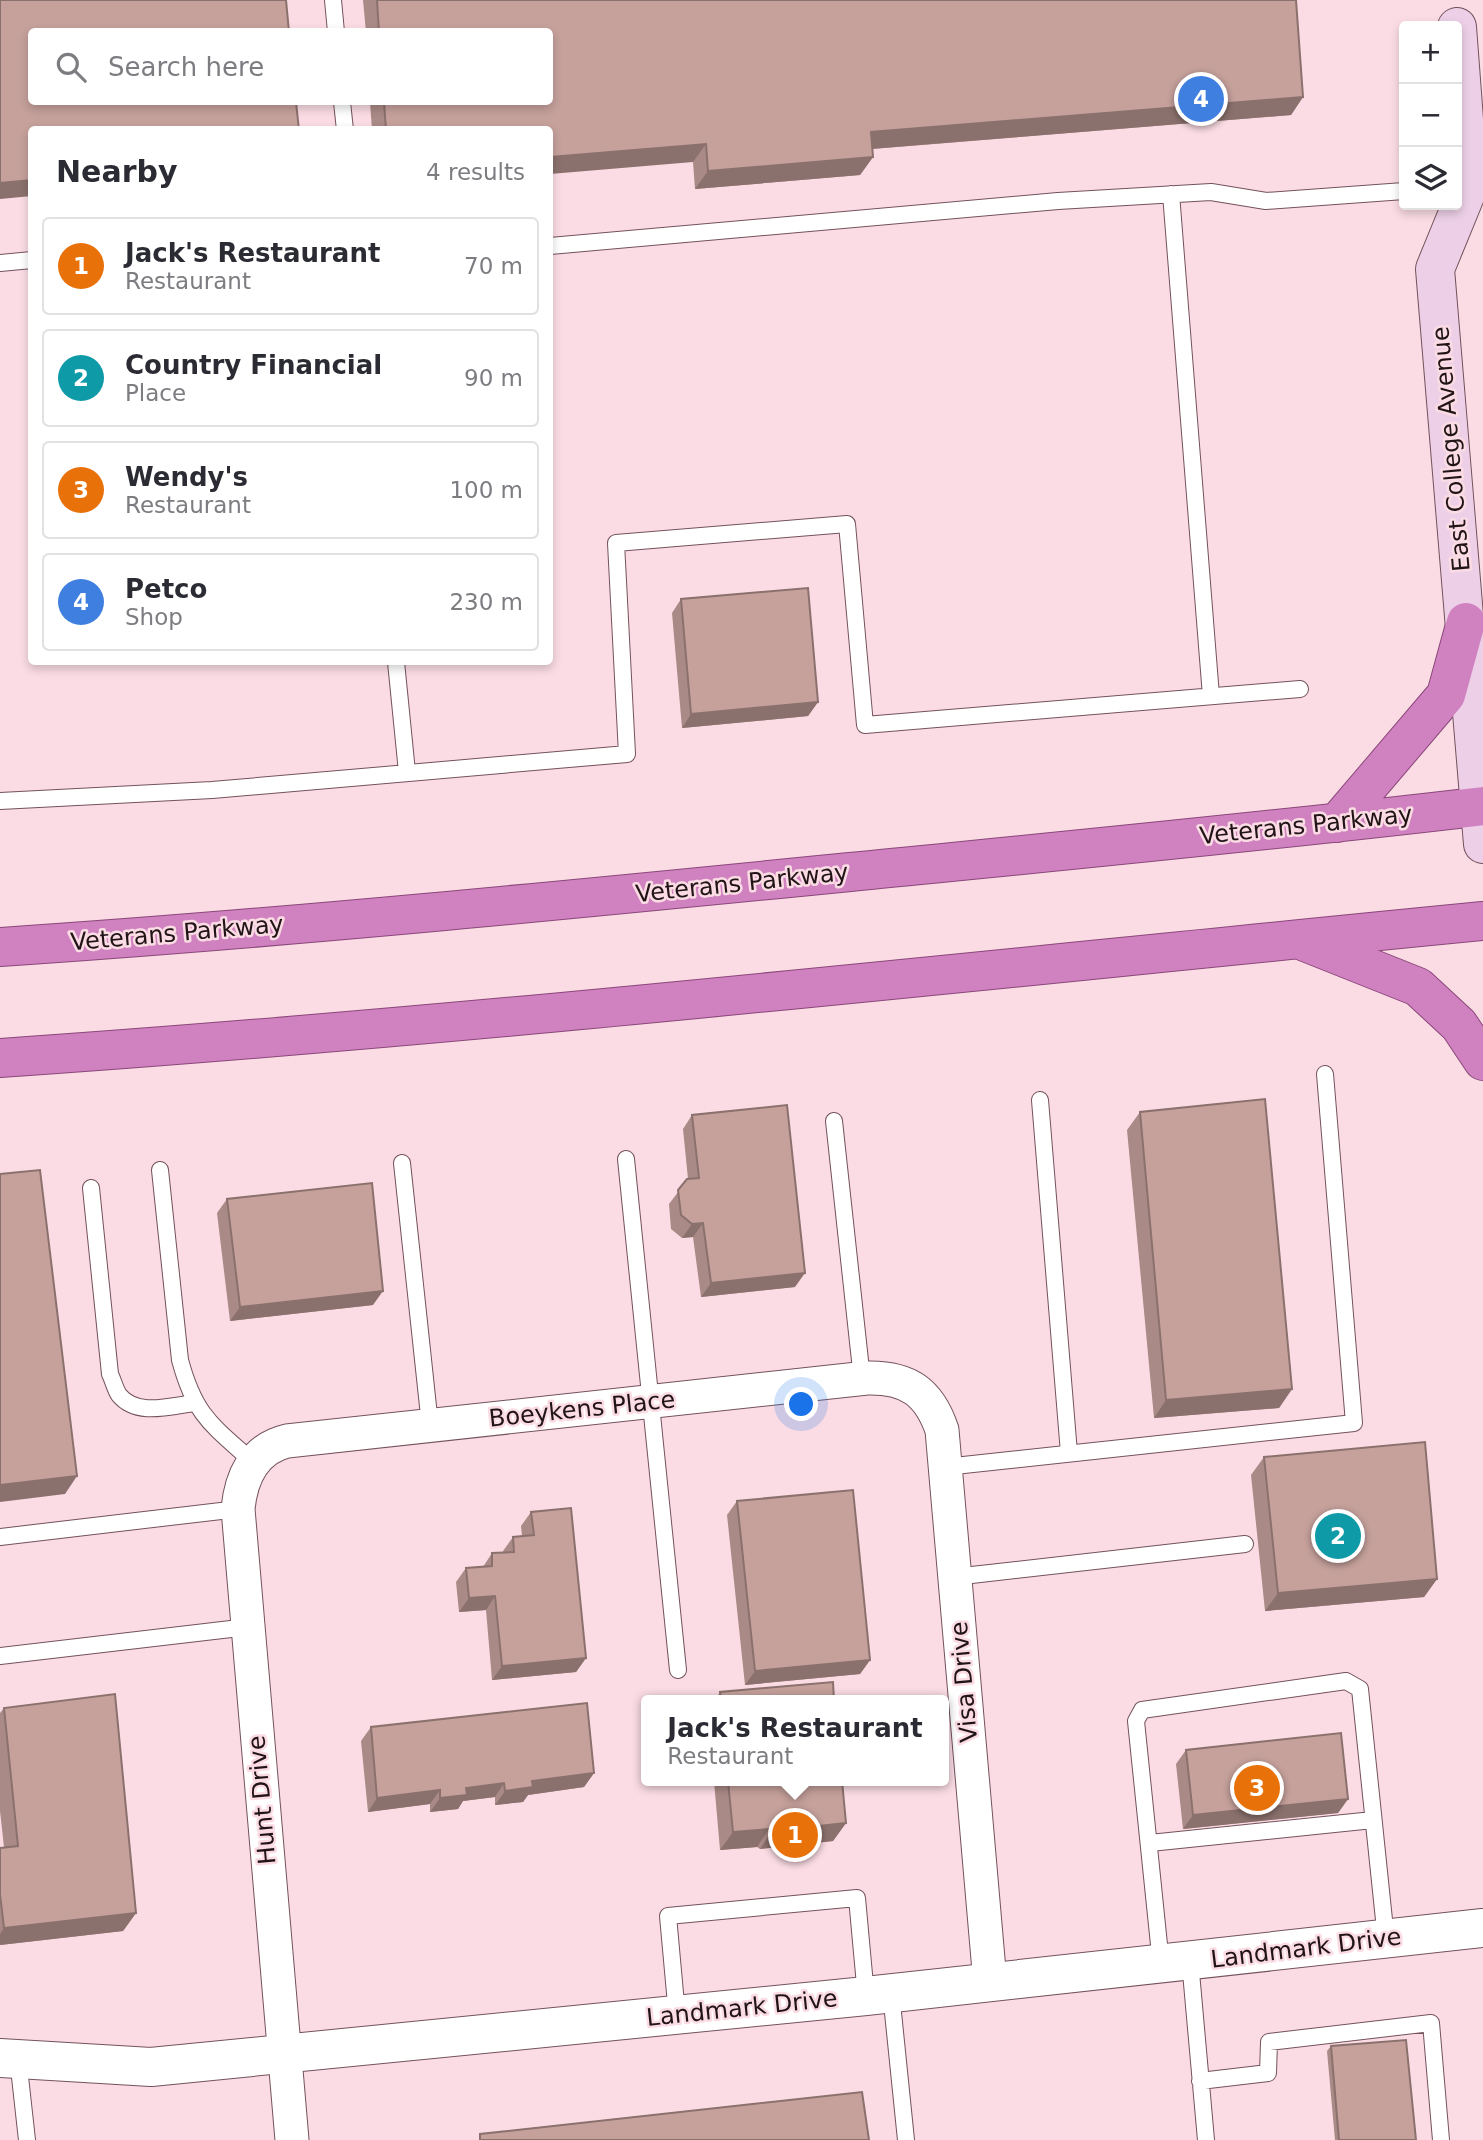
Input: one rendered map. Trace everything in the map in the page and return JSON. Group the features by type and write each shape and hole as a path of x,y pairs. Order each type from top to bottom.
{"highway":[{"path":"1337,823 1446,695 1466,622"},
{"name":"Veterans Parkway","path":"0,947 430,913 1337,823 1482,806"},
{"path":"0,1058 242,1041 625,1007 1483,921"},
{"path":"1300,940 1418,988 1459,1025 1483,1061"}],"main road":[{"name":"East College Avenue","path":"1455,0 1457,21"},
{"name":"East College Avenue","path":"1462,78 1473,192 1435,268 1482,806 1483,844"}],"street":[{"name":"Boeykens Place","path":"253,1462 277,1443 287,1441 651,1401 862,1379 888,1378 903,1382 916,1390"},
{"name":"Visa Drive","path":"916,1390 928,1400 942,1430 990,1982"},
{"name":"Hunt Drive","path":"253,1462 240,1488 238,1509 292,2140"},
{"name":"Landmark Drive","path":"9,2059 152,2067 878,1995 1483,1928"}],"lane":[{"path":"333,0 336,28"},
{"path":"342,105 345,126"},
{"path":"553,246 958,208 1171,194 1211,192 1266,201 1399,191"},
{"path":"1171,194 1211,696"},
{"path":"0,263 28,260"},
{"path":"0,801 212,790 627,754 616,543 847,524 865,725 1300,689"},
{"path":"396,665 407,772"},
{"path":"945,1467 1354,1423 1325,1074"},
{"path":"1040,1100 1069,1453"},
{"path":"834,1121 862,1379"},
{"path":"626,1159 678,1670"},
{"path":"402,1163 430,1425"},
{"path":"160,1170 180,1360 188,1390 209,1423 253,1462"},
{"path":"91,1188 110,1374 118,1394 132,1406 143,1409 195,1404"},
{"path":"0,1536 238,1509"},
{"path":"954,1577 1245,1544"},
{"path":"0,1656 248,1627"},
{"path":"1206,2140 1200,2081 1150,1843 1136,1721 1142,1710 1346,1681 1360,1689 1386,1939"},
{"path":"1150,1843 1373,1820"},
{"path":"677,2015 668,1916 857,1898 906,2140"},
{"path":"1200,2081 1268,2073 1269,2042 1431,2023 1441,2140"},
{"path":"9,2059 27,2140"}],"building":[{"path":"0,0 286,0 289,28 28,28 28,105 296,105 299,126 28,126 28,180 0,183"},
{"path":"377,0 1296,0 1303,97 871,132 873,157 708,171 706,144 553,157 553,126 386,126 384,105 553,105 553,28 379,28"},
{"path":"808,588 818,702 691,714 681,599"},
{"path":"1265,1099 1292,1389 1166,1400 1140,1112"},
{"path":"787,1105 805,1273 711,1283 703,1223 692,1224 681,1215 678,1190 687,1179 699,1178 692,1115"},
{"path":"40,1170 77,1476 0,1485 0,1174"},
{"path":"372,1183 383,1291 240,1307 227,1199"},
{"path":"1425,1442 1437,1579 1278,1593 1264,1457"},
{"path":"853,1490 870,1660 755,1671 737,1501"},
{"path":"571,1508 586,1658 502,1666 495,1596 469,1598 466,1568 492,1566 492,1553 514,1552 513,1537 534,1535 531,1512"},
{"path":"833,1682 834,1695 720,1695 720,1692"},
{"path":"115,1694 136,1913 4,1928 0,1894 0,1848 18,1846 4,1708"},
{"path":"587,1703 594,1773 532,1781 533,1787 505,1791 504,1783 466,1788 467,1795 440,1798 440,1790 377,1798 371,1727"},
{"path":"1341,1733 1348,1799 1193,1815 1186,1750"},
{"path":"728,1786 842,1786 846,1823 733,1832"},
{"path":"1406,2040 1416,2140 1339,2140 1331,2046"},
{"path":"862,2092 869,2140 480,2140 480,2134"}],"place":[{"name":"Petco","path":"1201,99"},
{"name":"Country Financial","path":"1338,1536"},
{"name":"Wendy's","path":"1257,1788"},
{"name":"Jack's Restaurant","path":"795,1835"}]}
